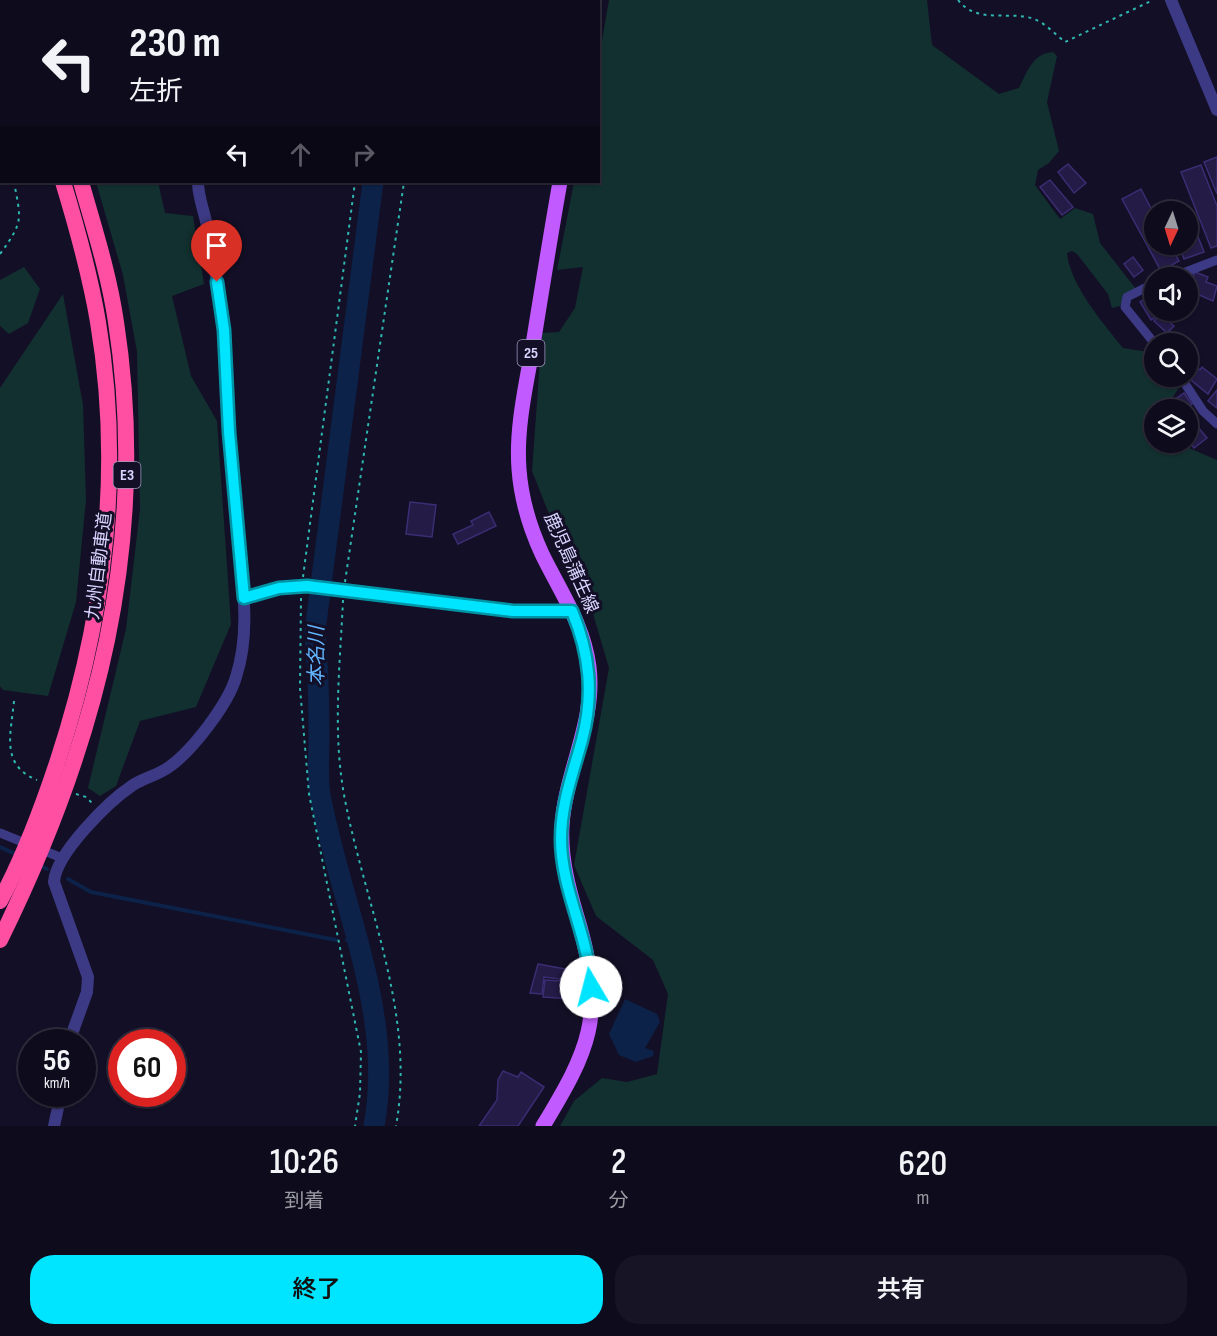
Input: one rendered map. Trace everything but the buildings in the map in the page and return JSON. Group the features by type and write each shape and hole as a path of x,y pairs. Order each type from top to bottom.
{"highway":[{"name":"九州自動車道","path":"0,940 8,899 57,761 83,679 94,625 107,527 109,471 106,387 98,322 78,232 63,183"},
{"name":"九州自動車道","path":"8,899 57,816 74,768 99,682 111,628 125,528 127,423 116,320 106,272 81,183"}],"main road":[{"name":"鹿児島蒲生線","path":"543,1126 579,1065 585,1048 592,1011 591,973 566,877 561,840 567,792 582,738 590,692 589,666 572,611 541,552 531,525 520,486 519,465 523,404 560,183"}],"street":[{"path":"1171,0 1217,110"},
{"path":"74,1029 87,992 88,977 54,882 62,858 68,847 133,785 168,768 180,758 217,713 236,679 243,652 244,598 229,432 224,330 207,224 198,195 198,183"},
{"path":"1198,267 1217,260"},
{"path":"1144,288 1127,297 1125,307 1146,333"},
{"path":"1187,387 1203,411 1217,424"},
{"path":"244,598 279,588 305,587 513,611 572,611"},
{"path":"0,833 62,858"},
{"path":"54,1126 58,1107"}],"path":[{"path":"958,0 962,5 984,15 1034,19 1065,42 1153,0"},
{"path":"0,254 14,235 21,213 14,183"},
{"path":"355,183 305,587 300,688 307,771 361,1052 360,1094 355,1126"},
{"path":"396,1126 401,1099 401,1042 394,1003 345,799 338,748 341,590 404,183"},
{"path":"14,701 7,732 10,759 27,776 46,783"},
{"path":"66,790 86,797 102,814"}],"green space":[{"path":"609,0 927,0 932,45 999,94 1019,88 1028,70 1040,56 1053,52 1057,56 1047,102 1059,151 1049,163 1038,170 1035,185 1060,219 1075,208 1093,214 1100,243 1136,289 1125,295 1120,306 1112,308 1108,294 1077,254 1072,251 1067,253 1074,278 1097,315 1123,348 1144,351 1144,387 1179,387 1172,399 1144,399 1144,453 1198,452 1217,460 1217,1126 560,1126 574,1101 602,1078 627,1082 657,1074 668,994 653,960 596,916 574,865 609,668 580,570 555,529 532,471 542,333 559,332 575,308 583,267 557,270 574,183 600,183 600,51"},
{"path":"96,183 158,183 165,213 193,216 204,284 172,296 191,376 217,421 231,624 196,707 140,721 116,786 100,796 88,788 126,629 140,509 137,352 123,275"},
{"path":"24,267 40,289 28,323 9,334 0,326 0,280"},
{"path":"63,294 83,405 86,500 76,602 48,696 3,690 0,686 0,388"}],"water":[{"path":"625,999 657,1014 660,1022 645,1048 654,1051 653,1056 636,1062 619,1055 609,1034"}],"waterway":[{"name":"本名川","path":"373,183 315,631 319,696 319,788 371,1001 377,1042 379,1084 374,1126"},
{"path":"0,847 18,855"},
{"path":"39,865 47,869"},
{"path":"68,879 91,892 336,940"},
{"path":"347,940 357,940"}],"route":[{"path":"217,282 224,330 229,432 244,598 279,588 307,586 513,611 572,611 580,630 589,666 590,692 588,712 562,816 561,840 566,877 591,973 591,987"}]}
